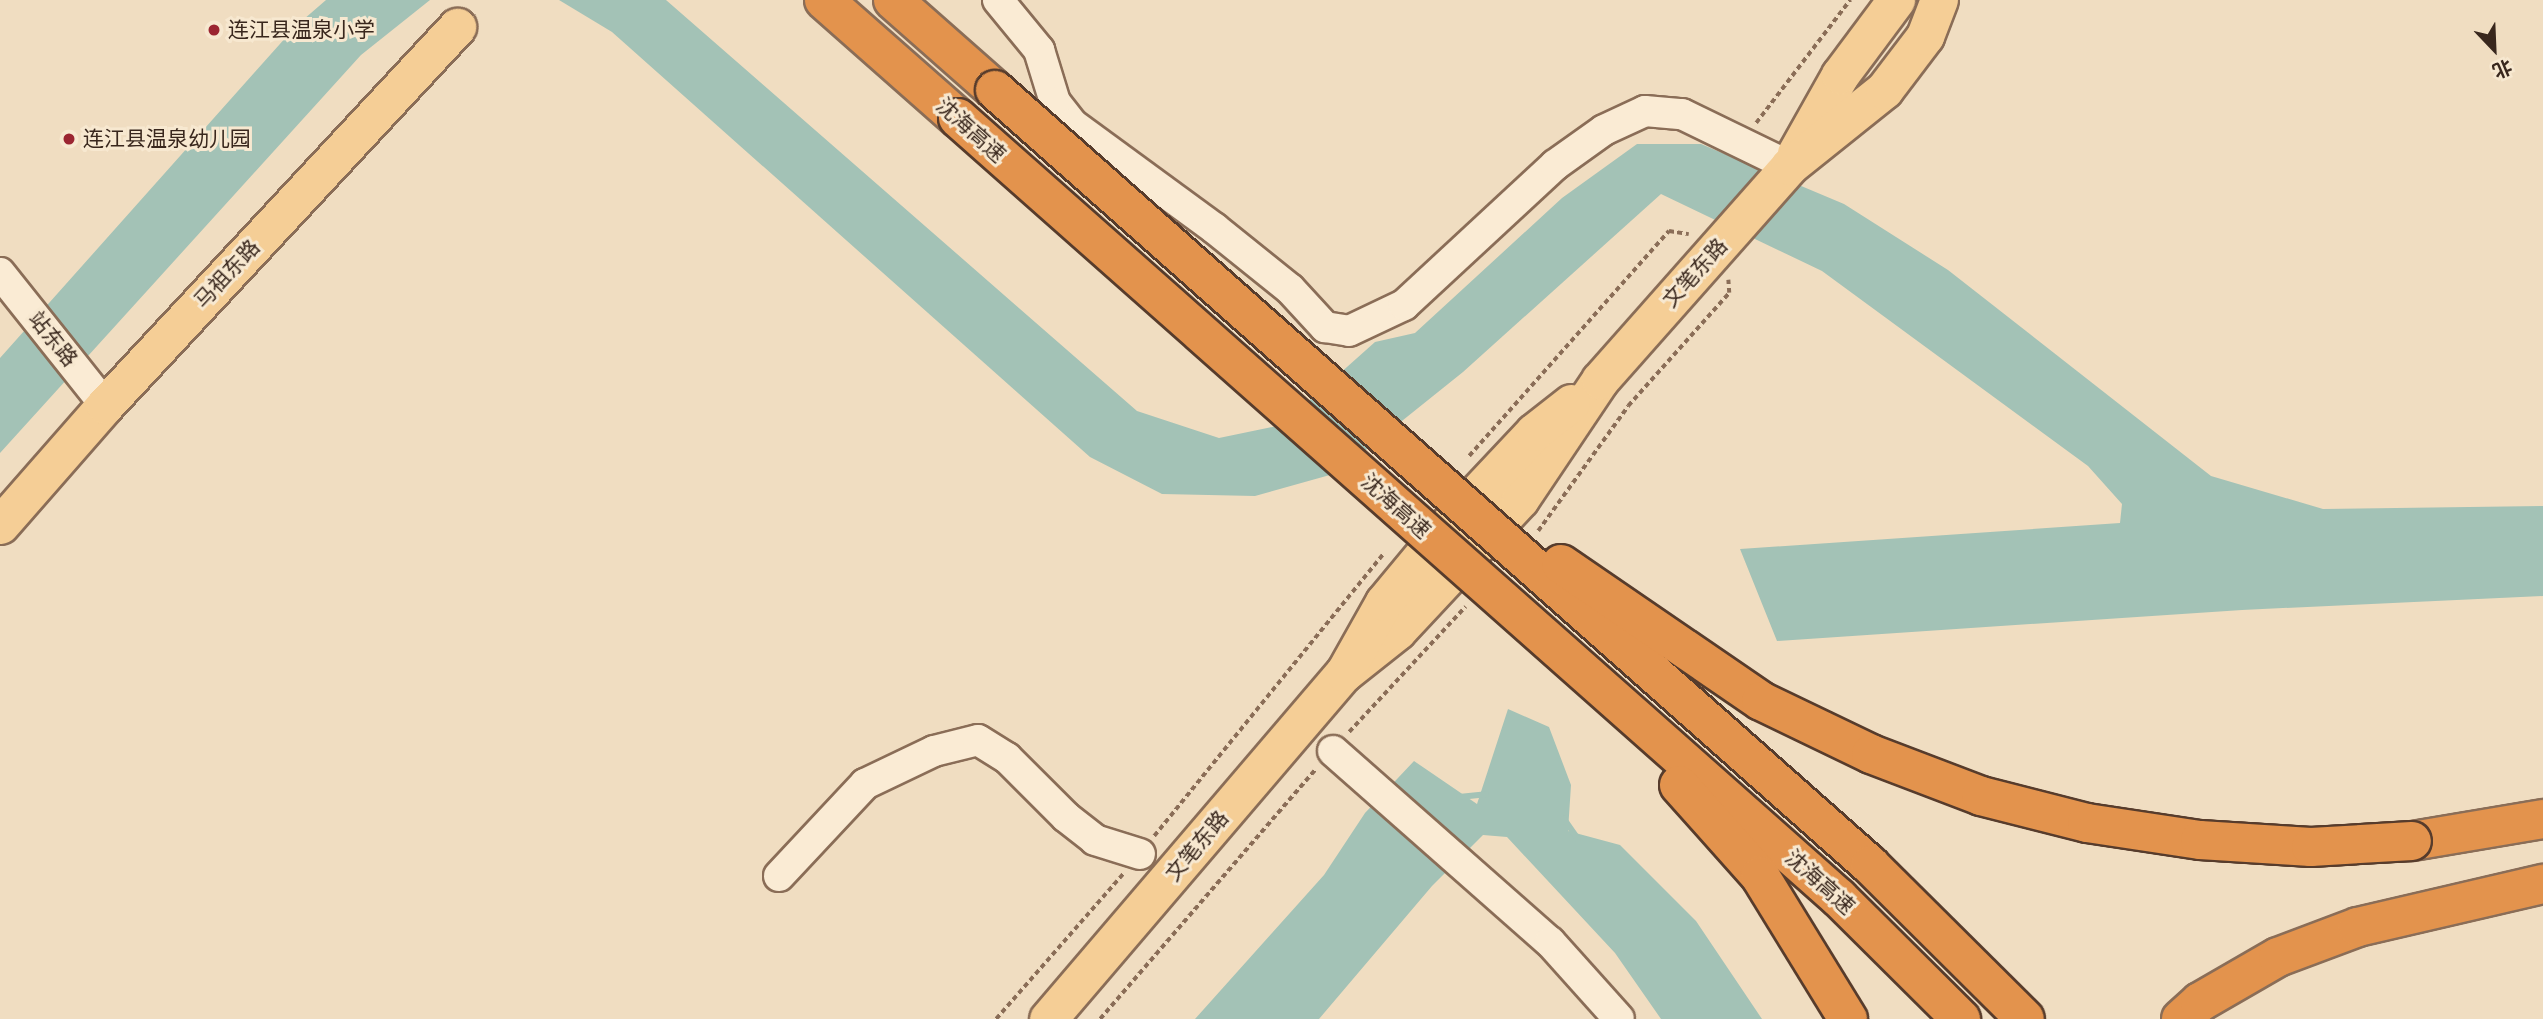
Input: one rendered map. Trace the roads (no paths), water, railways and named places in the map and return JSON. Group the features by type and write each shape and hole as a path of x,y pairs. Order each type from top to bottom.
{"highway":[{"name":"沈海高速","path":"824,0 1839,898 1961,1019"},
{"path":"892,0 1870,865 2025,1019"},
{"path":"1422,468 1761,701 1871,754 1981,796 2087,823 2200,840 2311,847 2412,841 2543,819"},
{"path":"1412,520 1637,738 1760,876 1848,1019"},
{"path":"2182,1019 2200,1002 2278,957 2358,926 2543,884"}],"main road":[{"name":"文笔东路","path":"1789,166 1840,75 1896,0"},
{"name":"文笔东路","path":"1048,1019 1344,673 1384,602 1457,513 1534,432 1600,380 1789,166 1884,90 1925,36 1939,0"},
{"name":"马祖东路","path":"0,525 106,405 457,27"}],"street":[{"path":"998,0 1039,50 1055,102 1072,124 1214,228 1290,289 1325,327 1349,331 1404,305 1555,165 1604,130 1645,111 1682,114 1789,166"},
{"name":"站东路","path":"0,273 106,405"},
{"path":"779,876 865,783 934,751 978,740 1007,758 1095,840 1140,854"},
{"path":"1333,751 1550,942 1619,1019"}],"waterway":[{"path":"1459,797 1486,794"},
{"path":"1564,819 1578,839"}],"place":[{"name":"连江县温泉小学","path":"214,30"},
{"name":"连江县温泉幼儿园","path":"69,139"}]}
